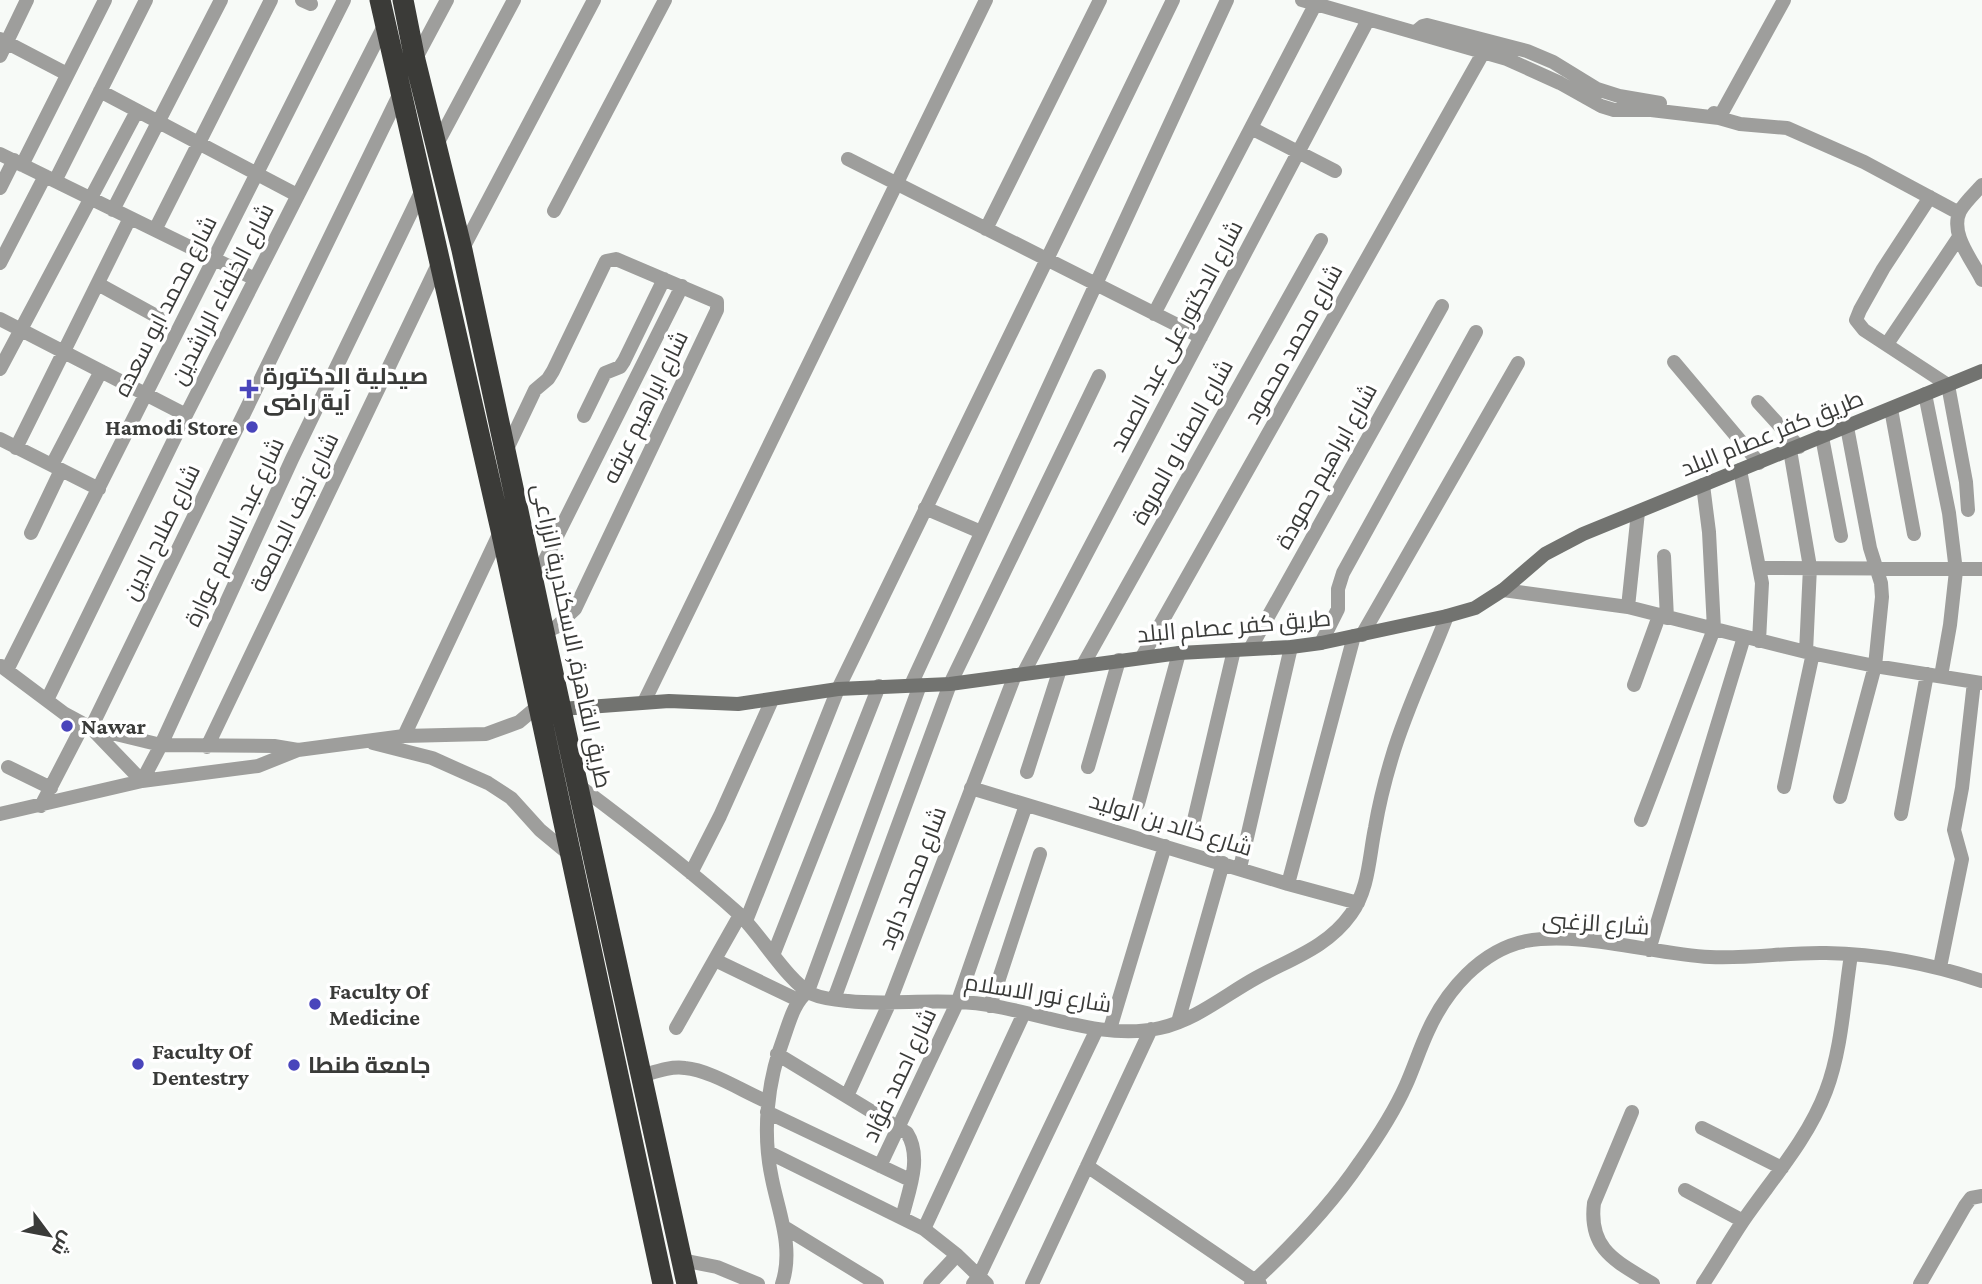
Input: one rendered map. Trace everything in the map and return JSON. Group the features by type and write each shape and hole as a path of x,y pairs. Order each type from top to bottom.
{"highway":[{"name":"طريق القاهرة, الاسكندرية الزراعى","path":"380,0 501,530 663,1284"},
{"name":"طريق القاهرة, الاسكندرية الزراعى","path":"403,0 415,60 462,250 687,1284"},
{"path":"623,1098 643,1084"},
{"path":"647,1214 670,1208"}],"street":[{"path":"27,0 2,46 68,74"},
{"path":"0,188 12,159 68,74 105,0"},
{"path":"0,263 100,91 146,0"},
{"path":"114,210 221,0"},
{"path":"155,230 271,0"},
{"name":"شارع محمد ابو سعده","path":"4,667 99,489 344,0"},
{"path":"415,60 447,0"},
{"path":"436,146 514,0"},
{"path":"462,250 594,0"},
{"path":"554,211 665,0"},
{"path":"644,702 986,0"},
{"path":"986,229 1100,0"},
{"path":"676,1028 743,918 838,689 1173,0"},
{"path":"782,1284 787,1257 784,1227 771,1178 768,1152 768,1107 777,1054 803,995 916,685 981,532 1227,0"},
{"path":"1718,118 1784,0"},
{"path":"1154,314 1251,128 1308,2 1521,64 1601,106 1614,110 1651,110 1718,118 1740,124 1787,128 1864,162 1930,197 1963,207 1982,208"},
{"name":"شارع الدكتور على عبد الصمد","path":"1019,675 1368,20"},
{"name":"شارع الخلفاء الراشدين","path":"47,700 186,415 385,24"},
{"path":"1416,32 1427,25 1527,51 1608,93 1710,111 1716,113 1718,118"},
{"name":"شارع محمد محمود","path":"1143,657 1483,52"},
{"path":"100,91 297,195"},
{"name":"شارع صلاح الدين","path":"41,806 87,726 400,93"},
{"path":"0,369 137,110"},
{"path":"1251,128 1335,171"},
{"path":"12,159 255,279"},
{"path":"848,159 1201,337"},
{"path":"1887,344 1959,237 1963,207 1982,185"},
{"name":"شارع عبد السلام عوارة","path":"142,780 161,745 292,458 423,188"},
{"path":"1930,197 1884,269 1857,316 1857,324 1948,385 1966,482 1975,510 1949,513"},
{"path":"16,448 130,218"},
{"path":"1959,237 1982,280"},
{"name":"شارع الصفا و المروة","path":"1083,665 1321,240"},
{"name":"شارع نجف الجامعة","path":"208,747 440,259"},
{"name":"شارع ابراهيم عرفه","path":"505,452 535,390 553,371 606,261 616,260 713,298 718,306 717,310 575,609 566,619 544,632"},
{"path":"584,416 605,373 620,367 624,361 664,279"},
{"path":"97,284 158,317"},
{"path":"533,584 681,286"},
{"name":"شارع ابراهيم حمودة","path":"1250,649 1442,306"},
{"path":"0,319 186,415"},
{"path":"1321,643 1338,609 1338,589 1343,573 1476,332"},
{"path":"1674,362 1759,463"},
{"path":"1289,884 1358,636 1518,363"},
{"path":"31,533 101,371"},
{"name":"طريق كفر عصام البلد","path":"561,709 686,700 738,704 838,689 950,684 1179,653 1321,643 1447,617 1475,608 1564,543 1982,371"},
{"path":"834,999 950,684 1099,376"},
{"path":"1901,814 1934,675 1950,625 1956,571 1949,513 1925,394"},
{"path":"1758,402 1795,448 1810,567 1809,653 1784,786"},
{"path":"1891,409 1914,534"},
{"path":"1840,797 1875,667 1882,597 1847,427"},
{"path":"1822,437 1841,536"},
{"path":"0,439 99,489"},
{"path":"1740,470 1762,583 1759,640"},
{"path":"1641,820 1714,629 1709,532 1703,485"},
{"path":"925,508 981,532"},
{"path":"1628,607 1638,512"},
{"path":"404,736 501,530"},
{"path":"1634,685 1663,617 1664,556"},
{"path":"1760,568 1956,571 1982,569"},
{"path":"1503,590 1628,607 1809,653 1875,667 1978,683 1954,830 1962,859 1940,967"},
{"name":"شارع نور الاسلام","path":"578,785 691,873 743,918 774,953 803,995 889,1004 958,1002 1104,1029 1161,1028 1204,1010 1321,944 1337,930 1357,903 1367,880 1377,818 1392,756 1447,617"},
{"path":"1649,950 1744,637"},
{"path":"1240,868 1291,647"},
{"path":"1194,820 1234,650"},
{"path":"1138,804 1179,653"},
{"path":"1088,767 1119,660"},
{"path":"4,667 87,726 142,780"},
{"path":"1027,772 1060,669"},
{"name":"شارع محمد داود","path":"847,1096 889,1004 971,789 1019,675"},
{"path":"774,953 879,686"},
{"path":"691,873 736,782 772,699"},
{"path":"0,814 142,780 258,766 298,750 404,736 497,732 519,722 538,706"},
{"path":"87,726 161,745 274,746 298,750"},
{"path":"368,742 432,758 488,783 511,799 546,836 569,854"},
{"path":"8,766 51,788"},
{"name":"شارع خالد بن الوليد","path":"971,789 1357,903"},
{"name":"شارع احمد فؤاد","path":"880,1166 958,1002 1026,805"},
{"path":"768,1152 924,1229 957,1255 980,1281 1104,1029 1165,846"},
{"path":"990,1006 1040,854"},
{"path":"1178,1021 1223,863"},
{"name":"شارع الزغبى","path":"1255,1283 1320,1214 1361,1162 1405,1088 1439,1010 1466,975 1493,955 1523,942 1552,938 1720,957 1851,955 1940,967 1982,981"},
{"path":"1703,1284 1743,1221 1782,1168 1819,1108 1835,1057 1851,955"},
{"path":"715,960 803,995"},
{"path":"924,1229 1024,1013"},
{"path":"1032,1284 1151,1029"},
{"path":"777,1054 907,1133 915,1158 902,1218"},
{"path":"643,1084 667,1069 686,1068 703,1073 910,1180"},
{"path":"1632,1112 1594,1203 1592,1217 1595,1233 1610,1256 1653,1284"},
{"path":"1702,1128 1782,1168"},
{"path":"1087,1166 1255,1283"},
{"path":"1685,1190 1743,1221"},
{"path":"1920,1284 1965,1206 1971,1199 1982,1196"},
{"path":"784,1227 877,1284"},
{"path":"930,1284 957,1255"},
{"path":"682,1260 717,1267 758,1284"}],"place":[{"name":"صيدلية الدكتورة آية راضى","path":"249,389"},
{"name":"Hamodi Store","path":"252,427"},
{"name":"Nawar","path":"67,726"},
{"name":"Faculty Of Medicine","path":"315,1004"},
{"name":"Faculty Of Dentestry","path":"138,1064"},
{"name":"جامعة طنطا","path":"294,1065"}]}
